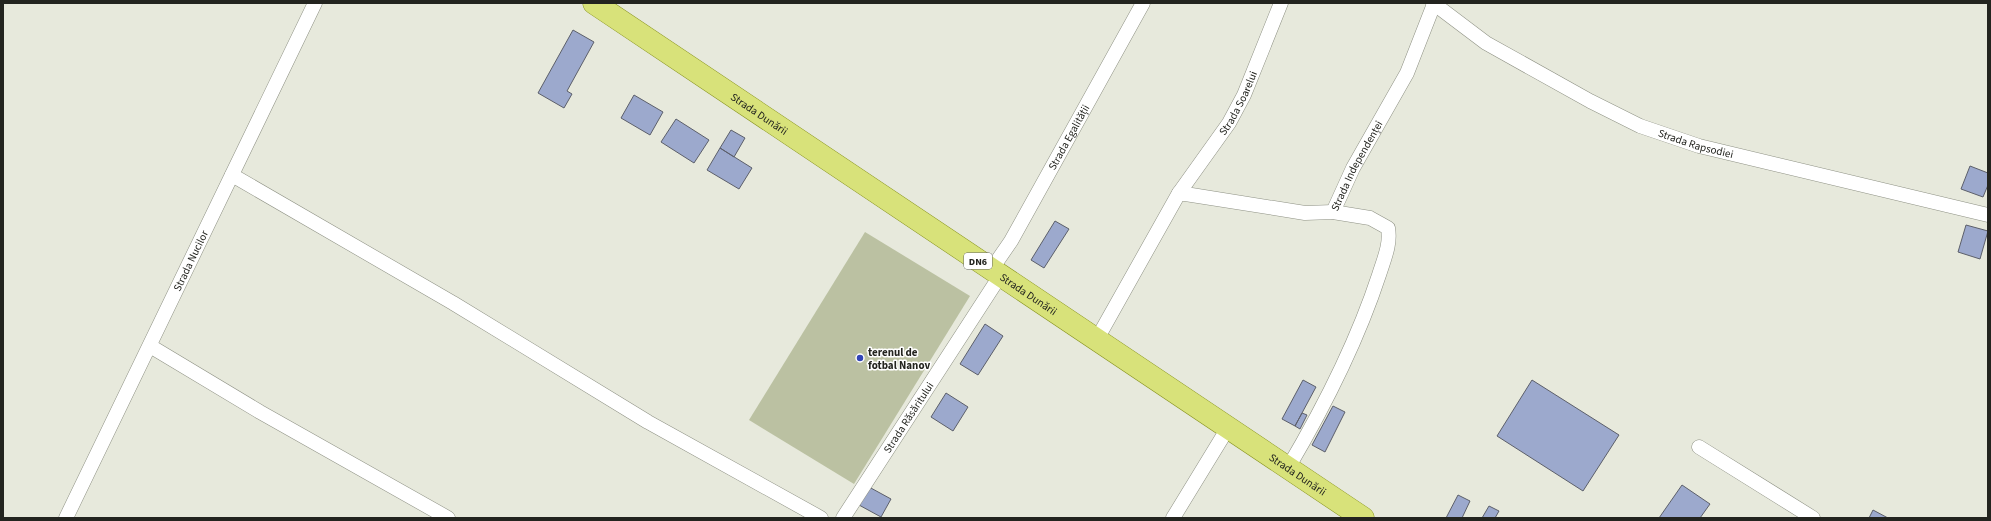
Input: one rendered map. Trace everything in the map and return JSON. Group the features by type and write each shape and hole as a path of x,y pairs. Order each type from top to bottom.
{"main road":[{"name":"Strada Dunării","path":"594,3 1363,518"}],"street":[{"name":"Strada Nucilor","path":"66,518 314,3"},
{"name":"Strada Egalității","path":"996,273 1011,241 1143,3"},
{"name":"Strada Soarelui","path":"1097,339 1179,193 1229,123 1239,105 1281,3"},
{"name":"Strada Independenței","path":"1288,468 1335,381 1370,303 1390,236 1388,228 1370,218 1333,212 1353,168 1407,73 1433,3"},
{"name":"Strada Rapsodiei","path":"1433,3 1486,43 1590,101 1640,126 1699,146 1988,215"},
{"path":"232,175 453,303 648,422 821,518"},
{"path":"1179,193 1305,213 1333,212"},
{"name":"Strada Răsăritului","path":"843,518 996,273"},
{"path":"150,346 260,412 448,518"},
{"path":"1173,518 1228,428"},
{"path":"1699,447 1813,518"}],"green space":[{"name":"terenul de fotbal Nanov","path":"865,232 970,296 854,484 749,420"}],"building":[{"path":"573,30 594,42 567,91 572,94 564,108 538,93"},
{"path":"634,95 663,112 650,135 621,118"},
{"path":"676,119 709,140 694,163 661,142"},
{"path":"731,130 745,138 734,157 720,148"},
{"path":"720,148 752,168 739,189 707,170"},
{"path":"1970,166 1988,173 1988,185 1983,197 1961,189"},
{"path":"1055,221 1069,229 1044,268 1031,260"},
{"path":"1966,225 1988,231 1980,259 1958,252"},
{"path":"985,324 1003,336 978,375 960,364"},
{"path":"1303,380 1316,387 1295,426 1282,419"},
{"path":"1532,380 1619,435 1583,491 1497,436"},
{"path":"946,393 968,407 953,431 931,417"},
{"path":"1333,406 1345,412 1325,452 1312,445"},
{"path":"1302,413 1307,415 1300,429 1295,426"},
{"path":"1682,485 1710,504 1700,518 1659,518"},
{"path":"869,487 891,499 881,517 859,505"},
{"path":"1458,495 1470,501 1462,518 1446,518"},
{"path":"1489,506 1499,511 1495,518 1482,518"},
{"path":"1873,510 1888,518 1869,518"}],"place":[{"name":"terenul de fotbal Nanov","path":"860,358"}]}
